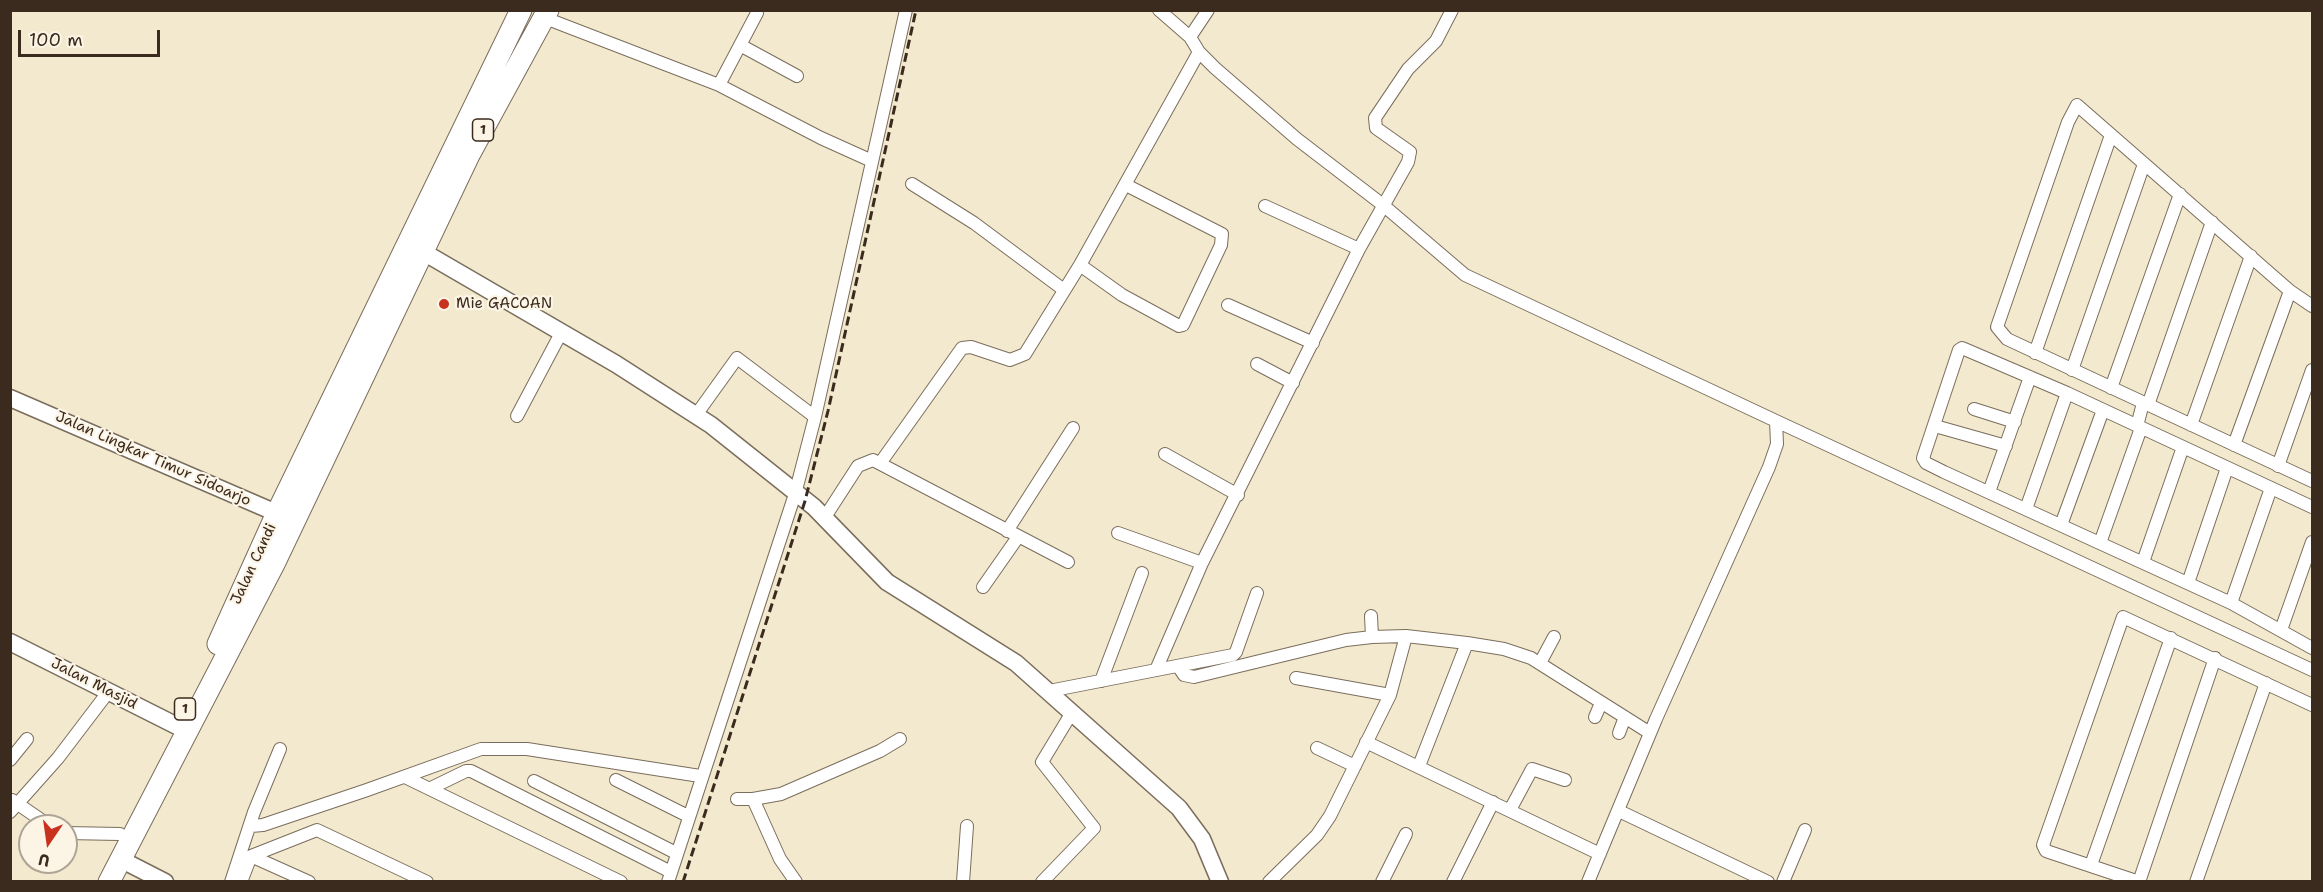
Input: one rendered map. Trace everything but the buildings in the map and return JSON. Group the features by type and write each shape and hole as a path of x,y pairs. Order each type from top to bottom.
{"highway":[{"name":"1","path":"415,248 522,10"},
{"name":"1","path":"415,248 547,14"},
{"name":"Jalan Candi","path":"109,882 415,248"},
{"name":"Jalan Candi","path":"95,882 286,517"}],"street":[{"path":"428,787 471,771 669,877 700,777 795,494 815,417 906,10"},
{"path":"1159,10 1190,37 1199,52 1297,139 1383,205 1473,280 1776,428 2313,670"},
{"path":"1190,37 1208,10"},
{"path":"1156,670 1202,563 1361,245 1408,162 1410,152 1376,128 1374,122 1401,78 1442,33 1452,10"},
{"path":"719,85 757,13"},
{"path":"547,14 719,85 820,138 872,161"},
{"path":"740,45 797,76"},
{"path":"881,462 962,348 972,347 1001,359 1018,359 1032,344 1080,266 1199,52"},
{"path":"2313,306 2290,291 2079,106 2073,108 1997,327 2007,339 2313,481"},
{"path":"2036,353 2111,135"},
{"path":"2072,370 2144,164"},
{"path":"912,184 974,223 1064,290"},
{"path":"1080,266 1122,295 1179,327 1183,325 1221,245 1222,234 1126,185"},
{"path":"2111,388 2180,194"},
{"path":"1265,206 1361,245"},
{"path":"2100,543 2144,404 2212,222"},
{"path":"415,248 696,415 743,449 825,517 887,582 1016,663 1179,808 1202,839 1220,882"},
{"path":"2191,425 2251,256"},
{"path":"2234,445 2290,291"},
{"path":"1228,305 1313,343"},
{"path":"518,416 561,333"},
{"path":"2313,507 2138,425 1966,349 1959,350 1923,458 1924,461 1989,492 2231,603 2281,630 2290,638 2313,648"},
{"path":"696,415 737,358 815,417"},
{"path":"1257,364 1293,383"},
{"path":"2278,466 2313,369"},
{"path":"1989,492 2030,377"},
{"path":"2026,509 2067,393"},
{"name":"Jalan Lingkar Timur Sidoarjo","path":"10,398 286,517"},
{"path":"1974,409 2015,422"},
{"path":"2061,525 2103,410"},
{"path":"1935,426 2006,446"},
{"path":"983,587 1072,428"},
{"path":"1588,882 1652,728 1769,467 1776,428"},
{"path":"2143,562 2183,447"},
{"path":"1165,454 1238,495"},
{"path":"825,517 858,466 867,460 881,462 912,482 1068,562"},
{"path":"2188,583 2228,468"},
{"path":"2231,603 2271,488"},
{"path":"1118,533 1202,563"},
{"path":"2281,630 2313,542"},
{"path":"1101,681 1142,573"},
{"path":"1049,879 1094,828 1042,762 1060,702 1101,681 1156,670 1180,670 1235,654 1257,593"},
{"path":"2215,658 2139,882 2046,851 2043,845 2120,620 2127,617 2215,658 2313,705"},
{"path":"1180,670 1194,677 1346,640 1371,629 1543,657 1601,703 1625,717 1652,728"},
{"path":"1269,882 1324,826 1390,695 1406,636"},
{"path":"1543,657 1554,637"},
{"path":"2091,865 2171,638"},
{"name":"Jalan Masjid","path":"10,642 177,726"},
{"path":"1419,766 1467,643"},
{"path":"1296,678 1390,695"},
{"path":"2196,882 2266,683"},
{"path":"29,814 13,805 58,758 109,691"},
{"path":"1595,717 1601,703"},
{"path":"1619,734 1625,717"},
{"path":"10,760 27,739"},
{"path":"736,799 755,803 781,794 880,751 900,739"},
{"path":"1366,742 1600,855"},
{"path":"251,827 409,779 481,749 510,748 700,777"},
{"path":"1317,748 1355,766"},
{"path":"231,882 246,843 257,804 280,749"},
{"path":"1510,810 1532,769 1565,780"},
{"path":"409,779 621,882"},
{"path":"616,780 688,816"},
{"path":"534,781 676,853"},
{"path":"1453,882 1493,802"},
{"path":"755,803 780,859 796,882"},
{"path":"1619,811 1768,882"},
{"path":"963,882 967,826"},
{"path":"241,882 251,856 317,830 427,882"},
{"path":"1783,882 1804,830"},
{"path":"78,833 120,834"},
{"path":"1382,882 1406,834"},
{"path":"251,856 309,882"},
{"path":"120,859 165,882"}],"railway":[{"path":"683,882 805,501 828,411 916,10"}],"place":[{"name":"Mie GACOAN","path":"444,304"}]}
